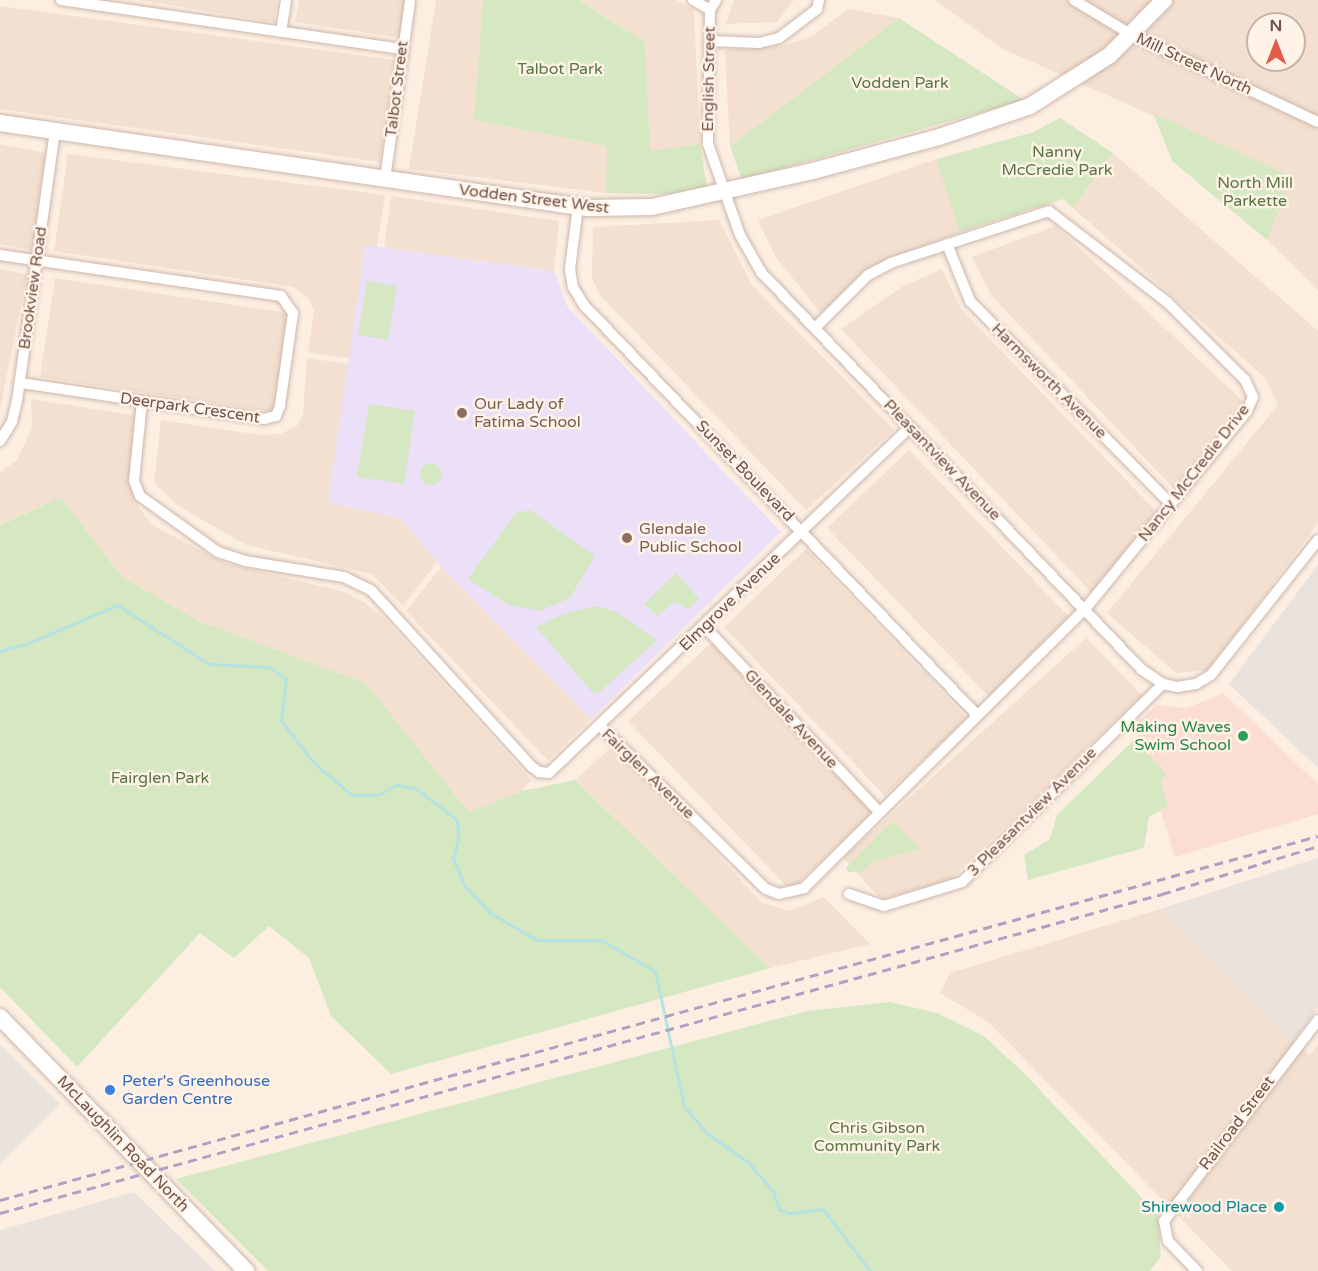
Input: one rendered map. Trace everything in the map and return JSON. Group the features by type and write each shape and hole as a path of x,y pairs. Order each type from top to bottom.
{"street":[{"path":"61,0 401,49"},
{"path":"281,32 286,0"},
{"name":"Talbot Street","path":"385,179 401,49 410,0"},
{"path":"693,0 710,10"},
{"name":"English Street","path":"716,0 710,10 708,138 723,194"},
{"path":"710,41 759,42 778,38 817,9 819,0"},
{"name":"Mill Street North","path":"1074,0 1132,35 1318,122"},
{"name":"Vodden Street West","path":"0,123 578,206 652,207 723,194 939,137 1030,106 1110,55 1164,0"},
{"name":"Brookview Road","path":"0,441 12,422 20,383 55,131"},
{"name":"Pleasantview Avenue","path":"723,194 761,272 1142,669 1163,684"},
{"name":"Sunset Boulevard","path":"578,206 570,269 573,287 584,305 976,714"},
{"name":"Nancy McCredie Drive","path":"815,328 867,275 947,244 1049,211 1167,302 1245,380 1253,397 1247,411 1085,609"},
{"name":"Harmsworth Avenue","path":"947,244 970,302 1171,504"},
{"path":"0,255 37,260"},
{"name":"Deerpark Crescent","path":"20,383 264,420 276,416 293,313 289,302 281,296 37,260"},
{"name":"Fairglen Avenue","path":"142,402 134,481 140,496 160,513 218,552 245,561 344,577 371,590 538,772 549,773 600,726 766,889 779,894 804,888 976,714 1085,609"},
{"name":"Elmgrove Avenue","path":"600,726 910,427"},
{"path":"1163,684 1196,684 1211,675 1318,540"},
{"name":"Glendale Avenue","path":"704,626 879,812"},
{"name":"3 Pleasantview Avenue","path":"849,894 884,906 962,882 1163,684"},
{"name":"McLaughlin Road North","path":"0,1017 246,1271"},
{"name":"Railroad Street","path":"1197,1271 1168,1241 1163,1230 1164,1221 1318,1020"}],"shaded area":[{"path":"139,0 277,0 274,22"},
{"path":"299,0 407,0 401,38 295,22"},
{"path":"436,0 483,0 474,120 607,146 606,193 409,169"},
{"path":"580,0 676,0 694,10 700,144 650,152 645,42"},
{"path":"734,0 794,0 777,22 726,24"},
{"path":"935,0 1318,0 1318,290 1267,240 1291,177 1001,48"},
{"path":"0,6 395,60 380,162 0,109"},
{"path":"848,9 899,18 730,146 725,50 783,46 812,36"},
{"path":"0,144 45,153 32,250 0,244"},
{"path":"1113,153 1318,331 1318,523 1209,670 1176,673 1107,613 1278,405 1265,378 1073,208"},
{"path":"68,154 385,195 377,247 365,245 350,358 308,353 314,310 309,299 294,287 54,251"},
{"path":"936,159 960,232 888,261 820,312 775,256 758,220"},
{"path":"391,196 559,221 554,271 384,248"},
{"path":"719,220 753,286 894,430 806,510 600,295 592,278 593,227"},
{"path":"1056,226 1245,403 1174,489 991,295 972,257"},
{"path":"365,245 554,271 567,306 781,532 591,719 441,567 401,518 328,503"},
{"path":"0,269 27,274 0,410"},
{"path":"942,269 961,309 1157,512 1092,593 841,329 903,286"},
{"path":"55,278 288,313 274,412 40,377"},
{"path":"307,358 349,364 328,503 401,518 437,562 403,606 372,574 246,545 177,505 154,483 161,420 261,435 280,434 297,426 303,415"},
{"path":"31,399 138,416 132,479 138,506 152,525 225,563 345,592 365,603 385,619 531,780 522,791 469,812 366,683 199,621 122,577 61,497 0,524 0,472 17,460 32,428"},
{"path":"909,450 1071,619 989,697 827,528"},
{"path":"806,549 967,718 885,796 724,627"},
{"path":"1318,565 1318,768 1229,684"},
{"path":"441,567 591,719 548,761 406,611"},
{"path":"1086,638 1142,695 950,880 881,899 843,858"},
{"path":"711,643 872,812 790,890 628,721"},
{"name":"Making Waves Swim School","path":"1223,693 1318,784 1318,814 1175,857 1134,725 1157,705 1187,708"},
{"path":"615,744 762,903 790,911 824,897 870,944 770,968 575,780"},
{"path":"1318,858 1318,1008 1293,1042 1160,909"},
{"path":"1160,909 1293,1042 1310,1055 1318,1044 1318,1271 1232,1271 988,1022 940,993 950,973"},
{"path":"0,1044 60,1104 0,1164"},
{"path":"134,1192 215,1271 0,1271 0,1230"}],"green space":[{"name":"Talbot Park","path":"483,0 579,0 645,42 650,151 700,144 707,188 666,194 606,193 607,146 474,120"},
{"name":"Vodden Park","path":"899,18 1024,100 742,180 730,146"},
{"name":"North Mill Parkette","path":"1153,113 1292,177 1267,240 1172,161"},
{"name":"Nanny McCredie Park","path":"1060,118 1113,153 1073,208 1063,199 960,232 936,159 1031,133"},
{"path":"367,281 397,286 388,340 358,335"},
{"path":"369,404 415,411 404,484 357,477"},
{"path":"427,463 435,463 442,470 442,478 435,485 427,485 420,478 420,470"},
{"name":"Fairglen Park","path":"61,497 122,577 199,621 366,683 469,812 522,791 575,780 770,968 391,1074 331,1016 309,958 269,926 234,958 200,933 77,1067 0,987 0,525"},
{"path":"530,510 595,556 570,598 539,611 507,604 468,579 516,513"},
{"path":"676,573 699,599 688,609 674,602 658,616 644,604"},
{"path":"595,606 616,612 657,640 601,691 593,693 536,627 563,614"},
{"path":"1135,739 1166,774 1161,782 1168,806 1149,817 1144,848 1028,880 1024,855 1050,839 1057,815"},
{"path":"893,821 920,849 872,862 862,872 848,872 846,868"},
{"name":"Chris Gibson Community Park","path":"890,1002 937,1013 984,1036 1023,1072 1158,1215 1161,1257 1150,1271 268,1271 176,1179 807,1011"}],"waterway":[{"path":"0,651 31,642 117,605 209,664 269,667 286,679 281,721 314,763 352,795 377,795 397,785 417,789 457,820 458,840 453,858 464,885 490,913 537,940 601,940 655,971 684,1106 707,1133 749,1163 773,1192 779,1209 790,1213 823,1209 870,1271"}],"railway":[{"path":"0,1200 1318,836"},
{"path":"0,1213 1162,894 1318,846"}],"place":[{"name":"Our Lady of Fatima School","path":"462,413"},
{"name":"Glendale Public School","path":"627,538"},
{"name":"Making Waves Swim School","path":"1243,736"},
{"name":"Peter's Greenhouse Garden Centre","path":"110,1090"},
{"name":"Shirewood Place","path":"1279,1207"}]}
